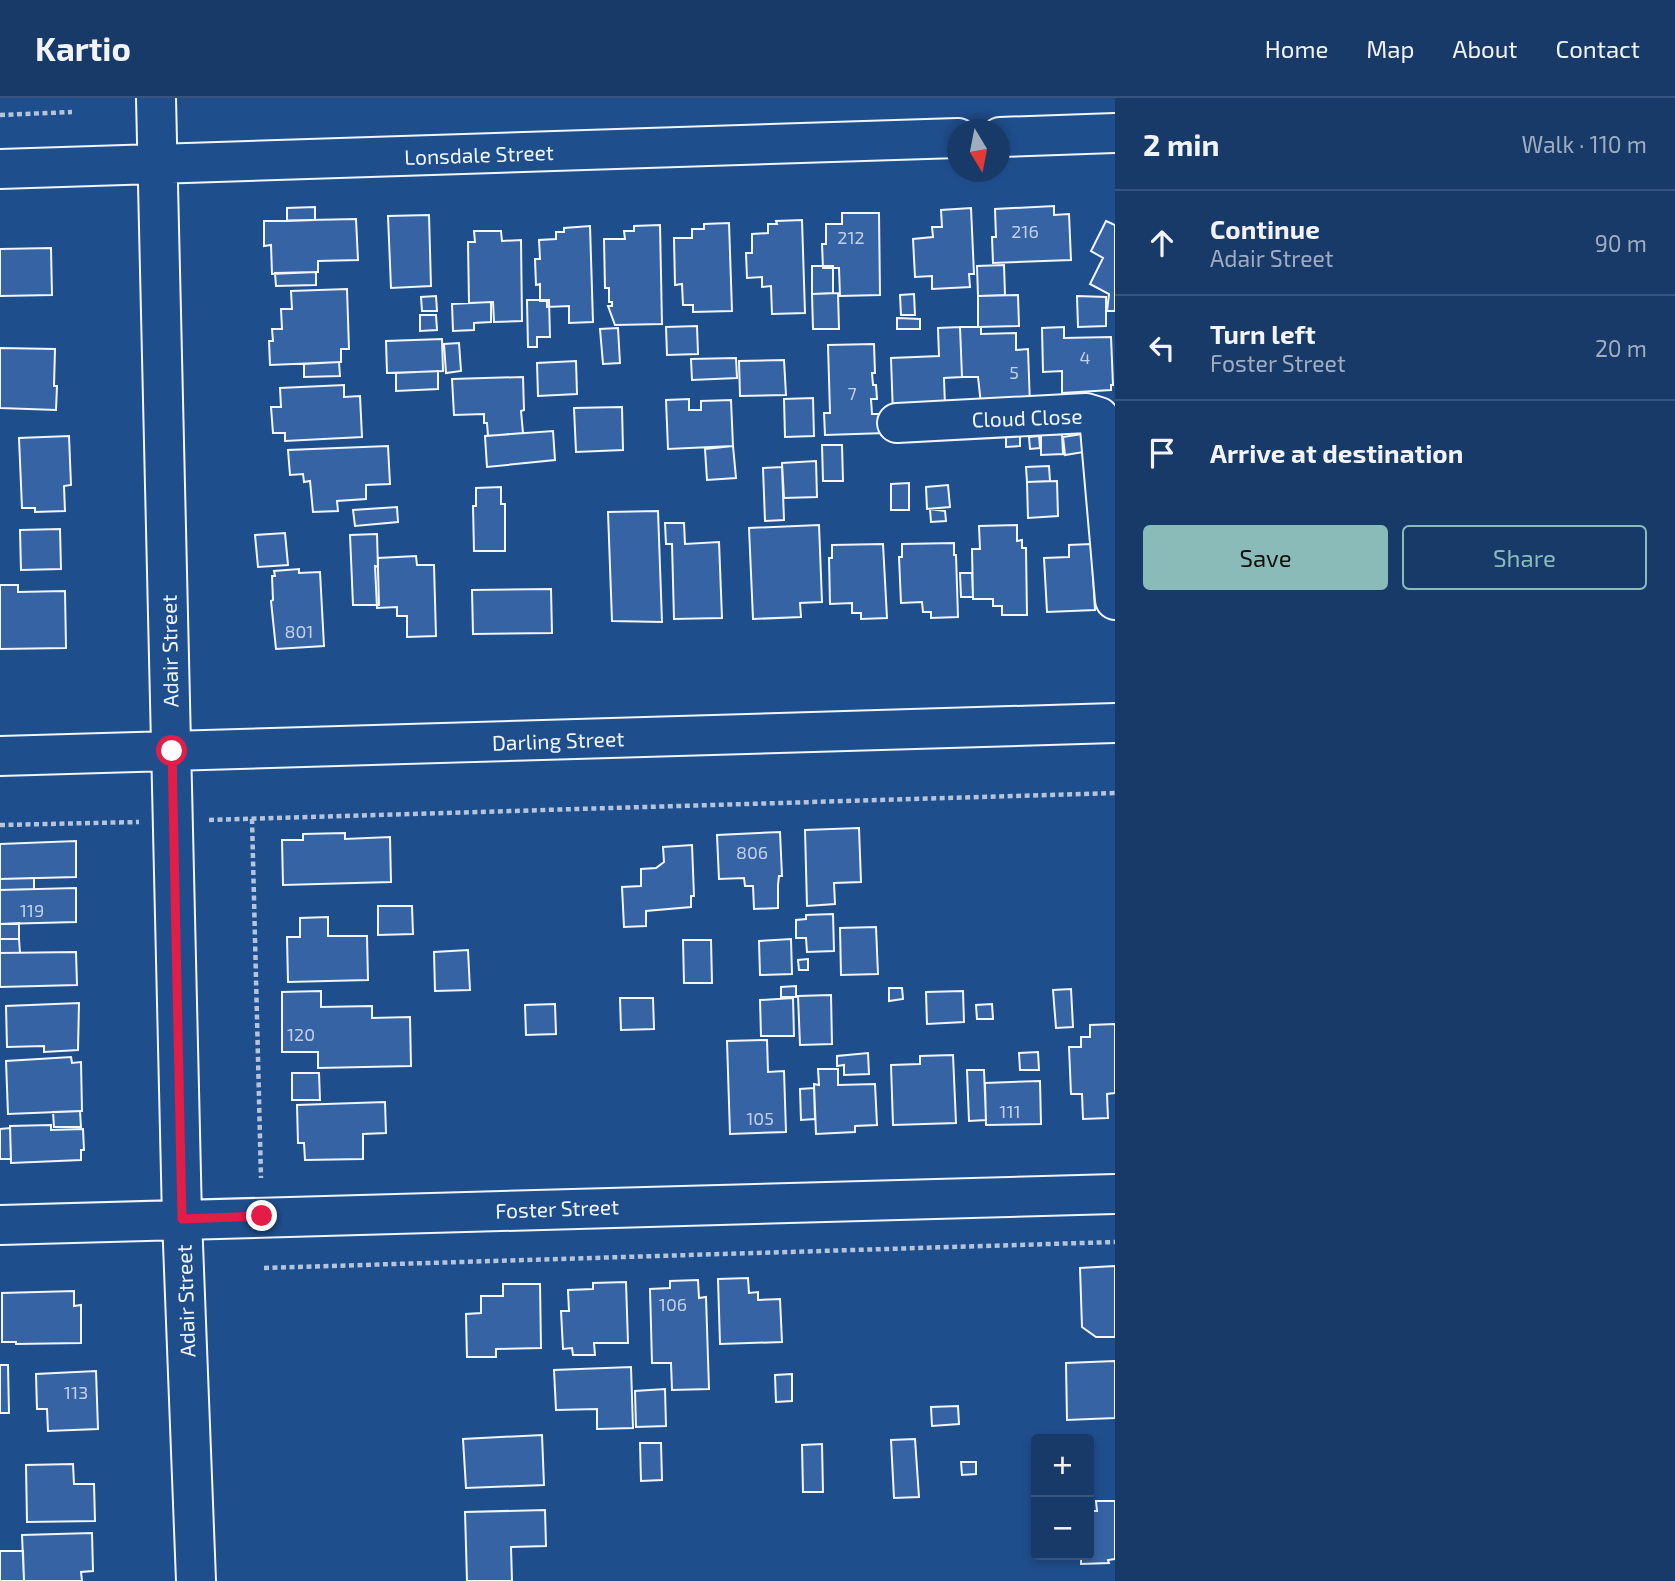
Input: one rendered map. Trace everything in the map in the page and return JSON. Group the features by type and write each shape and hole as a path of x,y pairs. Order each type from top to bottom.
{"street":[{"name":"Adair Street","path":"156,98 182,1219 196,1581"},
{"path":"1010,137 1115,133"},
{"name":"Lonsdale Street","path":"0,169 947,138"},
{"name":"Cloud Close","path":"897,423 1086,412 1099,417 1115,600"},
{"name":"Darling Street","path":"0,756 1115,723"},
{"name":"Foster Street","path":"0,1224 1115,1194"}],"path":[{"path":"0,115 72,112"},
{"path":"208,820 1115,793"},
{"path":"252,820 261,1178"},
{"path":"0,825 139,822"},
{"path":"264,1268 1115,1242"}],"building":[{"path":"1054,206 1054,215 1069,214 1071,260 993,263 995,209"},
{"path":"315,207 315,220 287,221 287,208"},
{"path":"971,208 974,274 969,274 970,287 932,289 932,276 915,277 913,239 933,237 932,227 942,227 941,210"},
{"path":"842,213 879,213 880,295 840,296 839,268 823,268 822,244 826,244 826,224 842,224"},
{"path":"429,215 431,286 391,288 388,216"},
{"path":"356,219 358,260 318,261 318,272 272,274 271,245 264,246 264,221"},
{"path":"802,220 805,313 772,314 771,286 762,287 762,277 747,278 746,253 752,253 752,234 768,233 768,224 777,224 776,221"},
{"path":"1106,221 1115,225 1115,311 1107,311 1109,294 1090,284 1103,258 1091,251"},
{"path":"729,223 732,311 693,312 693,305 683,305 682,284 675,285 674,238 692,238 692,229 704,229 704,224"},
{"path":"660,225 662,324 615,325 608,306 612,306 612,302 609,302 609,288 605,288 604,239 625,239 624,231 634,231 634,226"},
{"path":"590,226 593,322 569,323 569,306 547,307 547,301 540,301 535,259 540,259 539,240 556,239 556,232 564,232 564,228"},
{"path":"474,231 501,231 502,241 521,240 522,321 494,322 493,302 469,303 468,242 475,242"},
{"path":"51,248 52,295 0,296 0,249"},
{"path":"1004,265 1005,295 978,296 977,266"},
{"path":"812,266 833,266 833,293 812,294"},
{"path":"316,272 316,285 276,286 275,273"},
{"path":"347,289 349,349 341,349 341,362 270,365 269,341 273,341 272,329 282,329 281,309 292,309 291,291"},
{"path":"838,293 839,329 813,329 812,294"},
{"path":"914,294 915,315 901,315 900,295"},
{"path":"1018,295 1019,326 978,327 978,296"},
{"path":"436,296 437,311 422,311 421,297"},
{"path":"1077,296 1106,297 1106,326 1078,327"},
{"path":"527,300 549,300 550,337 537,337 537,347 528,347"},
{"path":"491,302 491,322 474,323 474,330 453,331 452,304"},
{"path":"420,315 436,315 437,330 420,331"},
{"path":"897,318 920,319 920,329 897,329"},
{"path":"697,326 698,354 667,355 666,327"},
{"path":"960,327 981,327 981,334 1016,333 1016,350 1028,349 1030,405 981,404 978,377 962,377"},
{"path":"960,327 962,377 944,378 945,406 893,415 891,358 939,356 938,328"},
{"path":"1064,327 1064,338 1111,337 1111,390 1062,393 1062,371 1043,372 1042,328"},
{"path":"618,328 620,363 603,364 600,329"},
{"path":"442,339 443,371 387,373 386,341"},
{"path":"459,343 461,371 446,373 444,344"},
{"path":"874,344 875,373 872,373 877,399 871,399 872,414 885,414 886,433 825,435 824,413 830,413 828,345"},
{"path":"0,348 55,349 56,410 0,408"},
{"path":"736,358 737,378 692,380 691,359"},
{"path":"784,360 786,395 740,396 739,361"},
{"path":"576,361 577,394 538,396 537,363"},
{"path":"339,362 340,376 304,377 304,364"},
{"path":"438,371 438,389 396,391 396,373"},
{"path":"523,377 523,433 488,436 484,414 454,415 452,379"},
{"path":"344,385 344,397 360,396 362,437 285,441 285,433 273,433 271,407 281,407 280,388"},
{"path":"813,398 814,436 785,437 784,399"},
{"path":"689,399 689,410 701,410 701,401 731,400 733,446 668,449 666,400"},
{"path":"622,407 623,450 576,452 574,408"},
{"path":"553,431 555,460 487,467 485,436"},
{"path":"1062,434 1063,454 1041,455 1041,435"},
{"path":"1082,434 1084,452 1065,455 1063,437"},
{"path":"69,436 71,485 64,486 65,511 35,512 35,508 22,508 19,438"},
{"path":"1006,436 1020,436 1020,446 1006,447"},
{"path":"1039,436 1040,448 1030,449 1029,437"},
{"path":"822,445 842,445 843,481 823,481"},
{"path":"388,446 390,484 366,485 366,499 337,501 338,511 313,512 310,481 304,482 303,474 290,475 288,450"},
{"path":"733,446 736,478 707,480 705,449"},
{"path":"816,461 817,497 784,498 782,463"},
{"path":"1049,466 1050,481 1027,482 1026,467"},
{"path":"782,467 784,520 765,521 763,468"},
{"path":"1057,481 1058,516 1028,518 1027,482"},
{"path":"909,483 909,510 891,510 891,484"},
{"path":"948,485 950,507 927,509 926,487"},
{"path":"501,487 501,504 505,504 505,551 474,551 473,506 476,506 476,488"},
{"path":"397,507 398,522 355,526 353,510"},
{"path":"930,509 945,511 946,521 931,522"},
{"path":"658,511 662,622 612,621 608,512"},
{"path":"665,523 684,523 685,544 719,542 722,618 674,619 672,544 666,544"},
{"path":"819,525 822,602 800,603 801,617 753,619 749,528"},
{"path":"1017,525 1017,541 1022,540 1022,548 1026,548 1027,615 1002,615 1002,606 993,606 993,599 973,599 972,549 980,549 979,526"},
{"path":"60,529 61,569 21,570 20,530"},
{"path":"285,533 288,565 258,567 255,535"},
{"path":"377,534 379,605 353,605 350,535"},
{"path":"954,543 958,617 931,618 931,612 923,612 922,602 901,603 899,557 902,557 902,544"},
{"path":"883,544 887,618 861,619 861,613 852,613 852,603 830,604 829,558 832,558 832,545"},
{"path":"1091,544 1095,610 1047,612 1044,558 1069,557 1069,545"},
{"path":"416,556 417,565 434,565 436,636 407,637 407,616 397,616 397,607 377,608 375,566 378,567 378,558"},
{"path":"299,569 299,573 320,572 324,646 276,649 271,601 272,576 275,576 274,571"},
{"path":"960,573 972,573 973,597 961,597"},
{"path":"0,585 18,585 18,592 65,591 66,648 0,649"},
{"path":"551,589 552,633 473,634 472,590"},
{"path":"859,828 861,882 834,883 835,904 807,906 805,830"},
{"path":"780,832 782,876 779,876 778,908 754,909 753,886 745,886 744,878 719,879 717,835"},
{"path":"345,833 345,839 390,837 391,882 283,885 282,840 303,840 303,834"},
{"path":"76,841 76,877 0,879 0,844"},
{"path":"692,845 694,896 691,896 691,907 646,911 646,926 624,927 622,887 641,886 641,869 656,868 664,862 663,847"},
{"path":"34,878 34,889 0,890 0,879"},
{"path":"76,888 76,922 0,924 0,890"},
{"path":"378,906 412,906 413,934 378,935"},
{"path":"833,914 834,951 807,952 806,938 796,938 796,920 806,919 806,915"},
{"path":"328,917 328,936 367,936 368,980 288,982 287,937 300,937 300,918"},
{"path":"19,923 19,939 0,939 0,924"},
{"path":"876,927 878,974 841,975 840,928"},
{"path":"0,939 19,939 20,953 0,953"},
{"path":"791,939 792,974 760,975 759,941"},
{"path":"683,940 711,940 712,983 684,983"},
{"path":"468,950 470,990 435,991 434,952"},
{"path":"76,952 77,985 0,987 0,953"},
{"path":"808,959 808,970 799,970 798,960"},
{"path":"796,986 796,997 781,997 781,987"},
{"path":"889,988 902,988 903,999 889,1001"},
{"path":"1071,989 1073,1027 1056,1028 1053,990"},
{"path":"321,991 321,1007 372,1006 372,1018 410,1017 411,1066 318,1068 318,1052 282,1052 282,992"},
{"path":"963,991 964,1022 927,1024 926,992"},
{"path":"831,995 832,1044 800,1045 798,996"},
{"path":"620,998 653,998 654,1029 621,1030"},
{"path":"793,998 794,1036 761,1036 760,1000"},
{"path":"79,1003 78,1050 44,1052 44,1046 7,1047 6,1006"},
{"path":"555,1004 556,1034 526,1035 525,1005"},
{"path":"992,1004 993,1019 977,1019 976,1005"},
{"path":"1115,1024 1115,1093 1107,1094 1108,1118 1083,1119 1082,1094 1071,1094 1069,1047 1081,1047 1081,1037 1090,1037 1090,1025"},
{"path":"767,1040 768,1072 784,1071 786,1132 730,1134 727,1041"},
{"path":"1038,1052 1039,1070 1020,1070 1019,1053"},
{"path":"868,1053 869,1074 844,1075 844,1065 837,1066 837,1056"},
{"path":"953,1055 956,1123 893,1125 891,1065 920,1064 920,1056"},
{"path":"71,1057 72,1063 81,1062 82,1111 8,1114 6,1061"},
{"path":"818,1069 838,1069 838,1085 875,1084 877,1125 855,1126 855,1132 816,1134 814,1084 819,1085"},
{"path":"967,1070 984,1070 986,1120 969,1121"},
{"path":"292,1073 319,1073 320,1100 292,1100"},
{"path":"1040,1081 1041,1124 986,1125 985,1083"},
{"path":"814,1088 815,1119 801,1120 800,1089"},
{"path":"385,1102 386,1133 363,1134 363,1159 305,1160 304,1143 298,1143 297,1105"},
{"path":"80,1111 81,1127 54,1127 53,1112"},
{"path":"51,1125 51,1130 83,1129 84,1150 81,1150 81,1160 11,1163 10,1126"},
{"path":"10,1128 11,1159 0,1159 0,1129"},
{"path":"1115,1266 1115,1337 1096,1337 1082,1327 1080,1268"},
{"path":"748,1278 749,1293 758,1292 758,1300 780,1299 782,1342 720,1344 718,1279"},
{"path":"698,1280 699,1298 706,1297 709,1389 672,1390 671,1363 652,1363 650,1289 670,1288 670,1281"},
{"path":"626,1282 628,1343 594,1343 595,1355 573,1355 572,1348 563,1349 561,1311 569,1311 568,1290 593,1289 593,1283"},
{"path":"503,1284 540,1284 541,1348 496,1349 496,1357 467,1357 466,1314 481,1313 481,1296 503,1296"},
{"path":"74,1291 74,1306 81,1305 81,1343 2,1342 2,1293"},
{"path":"1115,1361 1115,1418 1067,1420 1066,1363"},
{"path":"0,1365 8,1365 9,1413 0,1413"},
{"path":"631,1367 633,1428 597,1429 597,1409 556,1410 554,1370"},
{"path":"96,1371 98,1429 48,1431 47,1409 37,1409 36,1374"},
{"path":"792,1374 792,1401 776,1402 775,1375"},
{"path":"665,1389 666,1426 636,1427 635,1391"},
{"path":"958,1406 959,1424 932,1426 931,1407"},
{"path":"542,1435 544,1485 466,1488 463,1439"},
{"path":"915,1439 919,1497 894,1498 891,1440"},
{"path":"640,1443 661,1443 662,1480 641,1481"},
{"path":"822,1444 823,1492 803,1492 802,1445"},
{"path":"961,1462 976,1462 976,1474 962,1475"},
{"path":"73,1464 74,1484 94,1484 95,1521 27,1522 26,1465"},
{"path":"1096,1501 1115,1501 1115,1559 1108,1560 1109,1563 1081,1564 1081,1560 1094,1560 1094,1511 1097,1511"},
{"path":"545,1510 546,1546 511,1547 512,1581 467,1581 465,1512"},
{"path":"92,1533 93,1571 81,1572 82,1581 24,1581 22,1535"},
{"path":"0,1551 23,1551 24,1581 0,1581"}],"route":[{"path":"172,751 182,1219 262,1216"}]}
